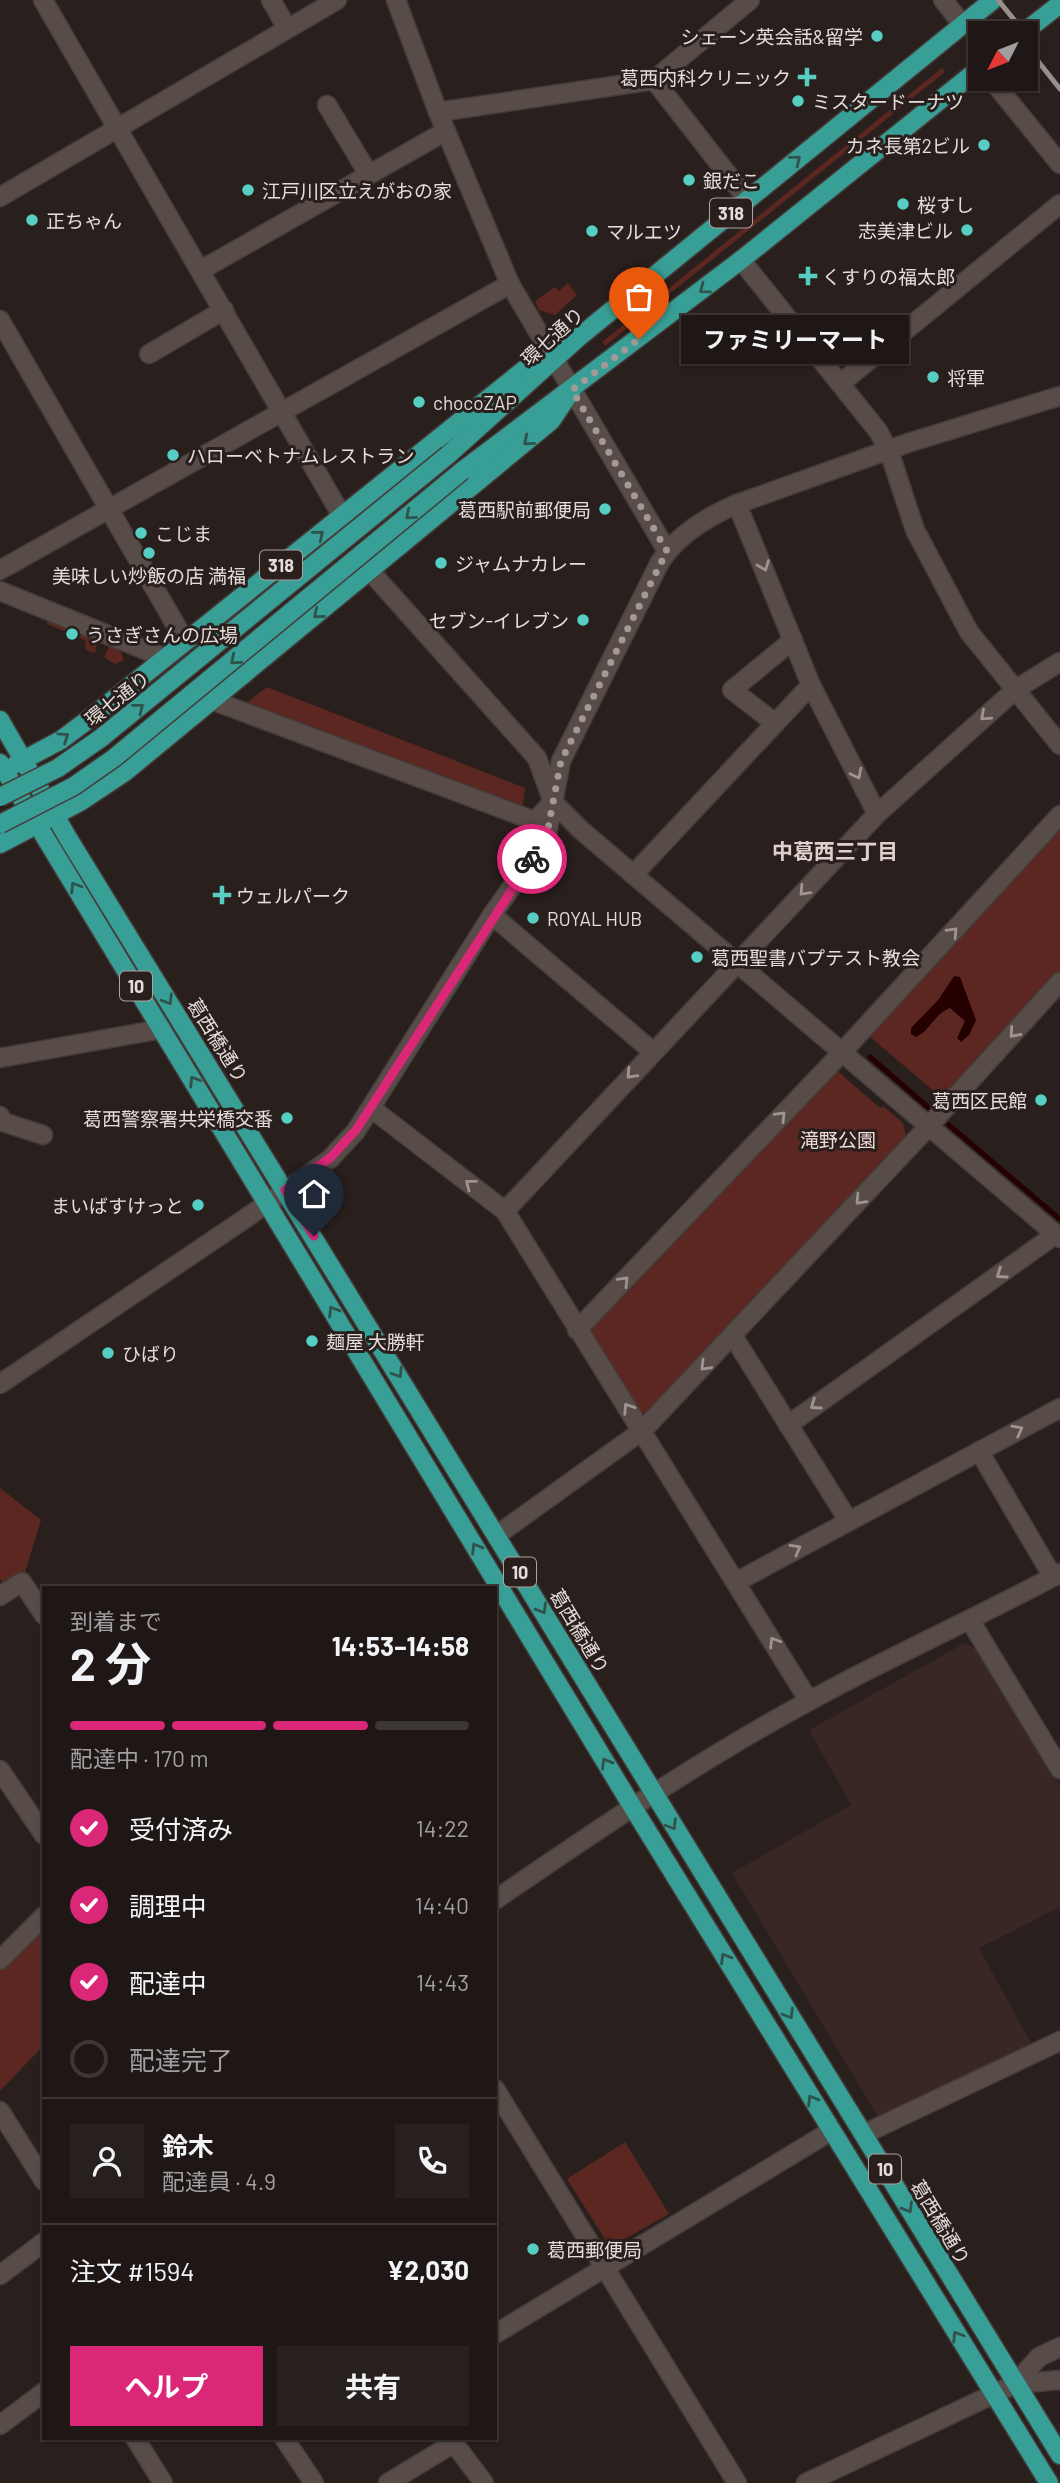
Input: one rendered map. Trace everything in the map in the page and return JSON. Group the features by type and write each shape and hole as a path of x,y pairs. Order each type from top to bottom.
{"main road":[{"name":"環七通り","path":"0,797 58,768 101,738 448,455 555,359 747,199 993,0"},
{"path":"1038,21 1060,4"},
{"name":"318","path":"0,824 74,786 114,758 462,471 741,260 968,78"},
{"name":"318","path":"1,768 24,761 61,740 525,369 555,359"},
{"path":"0,844 37,827 125,772 551,421 572,390"},
{"name":"葛西橋通り","path":"0,720 653,1794 1060,2455"},
{"name":"10","path":"1,768 268,1202 632,1806 1049,2483"}],"street":[{"path":"43,0 342,516"},
{"path":"271,0 287,28"},
{"path":"0,197 337,0"},
{"path":"396,0 438,112 510,284 667,551"},
{"path":"438,112 654,80 749,0"},
{"path":"943,0 963,25"},
{"path":"654,80 747,199"},
{"path":"1001,91 1060,164"},
{"path":"327,105 369,175"},
{"path":"201,271 446,131"},
{"path":"841,383 1060,204"},
{"path":"741,260 878,431 889,451 915,530 969,632 1060,745"},
{"path":"0,570 510,284"},
{"path":"149,354 224,310"},
{"path":"0,320 186,641"},
{"path":"0,1384 268,1202 344,1145 371,1108 492,915 546,839 561,761 667,551 704,520 737,503 1060,396"},
{"path":"737,503 811,685 877,814"},
{"path":"370,571 537,758 553,802 736,963 1058,1236 788,1424"},
{"path":"0,591 165,658"},
{"path":"775,723 732,690 793,640"},
{"path":"505,1211 652,1051 877,814 1016,688 1060,663"},
{"path":"634,874 811,685"},
{"path":"214,701 535,821 553,802"},
{"path":"577,1330 842,1053 1060,815"},
{"path":"492,915 652,1051"},
{"path":"497,1535 643,1430 928,1127 1060,982"},
{"path":"0,1058 162,1030"},
{"path":"371,1108 505,1211 809,1701"},
{"path":"0,1116 3,1122 43,1135"},
{"path":"733,1336 848,1520"},
{"path":"736,1582 1060,1408"},
{"path":"497,1899 632,1806 809,1701 971,1622 1056,1575 978,1451"},
{"path":"0,1595 22,1582 42,1612"},
{"path":"971,1622 1060,1769"},
{"path":"0,1770 42,1832"},
{"path":"0,1960 42,1918"},
{"path":"864,2134 1060,2041"},
{"path":"497,2092 737,2483"},
{"path":"0,2111 42,2178"},
{"path":"497,2333 831,2131"},
{"path":"0,2275 42,2244"},
{"path":"1016,2384 1040,2357 1060,2347"},
{"path":"806,2483 993,2393 1016,2384 1060,2380"},
{"path":"0,2425 42,2394"},
{"path":"136,2440 163,2483"},
{"path":"285,2440 314,2483"},
{"path":"388,2483 452,2440 484,2483"}],"shaded area":[{"path":"954,976 960,977 976,1020 969,1035 961,1042 957,1038 965,1021 950,1008 940,1014 921,1034 916,1037 911,1034 911,1028 939,999"},
{"path":"965,1643 975,1648 1060,1786 1060,1907 979,1948 1031,2043 879,2119 732,1873 851,1805 809,1730"}],"green space":[{"path":"942,68 945,72 605,346 602,342"},
{"path":"568,283 577,295 555,315 539,310 535,301 555,287 559,291"},
{"path":"50,613 116,640 124,660 115,664 104,657 109,647 97,642 95,653 86,650 85,640 47,624"},
{"path":"267,687 525,788 522,813 241,707"},
{"path":"1060,827 1060,975 942,1098 869,1036"},
{"name":"滝野公園","path":"834,1068 880,1108 883,1106 903,1123 906,1137 652,1414 638,1412 591,1338 593,1327"},
{"path":"0,1488 41,1520 25,1572 3,1584 0,1579"},
{"path":"42,1928 42,2047 0,2091 0,1971"},
{"path":"625,2142 669,2214 610,2247 567,2179"}],"waterway":[{"path":"870,1057 928,1107"},
{"path":"949,1125 1060,1219"}],"railway":[{"path":"998,0 1015,21"},
{"path":"1038,61 1060,89"}],"way so far":[{"path":"532,859 546,839 561,761 667,551 658,540 572,390 639,339"}],"place":[{"name":"シェーン英会話&留学","path":"877,36"},
{"name":"葛西内科クリニック","path":"807,77"},
{"name":"ミスタードーナツ","path":"798,101"},
{"name":"カネ長第2ビル","path":"984,145"},
{"name":"銀だこ","path":"689,180"},
{"name":"江戸川区立えがおの家","path":"248,190"},
{"name":"桜すし","path":"903,204"},
{"name":"正ちゃん","path":"32,220"},
{"name":"志美津ビル","path":"967,230"},
{"name":"マルエツ","path":"592,231"},
{"name":"くすりの福太郎","path":"808,276"},
{"name":"ファミリーマート","path":"639,339"},
{"name":"将軍","path":"933,377"},
{"name":"chocoZAP","path":"419,402"},
{"name":"ハローベトナムレストラン","path":"173,455"},
{"name":"葛西駅前郵便局","path":"605,509"},
{"name":"こじま","path":"141,533"},
{"name":"美味しい炒飯の店 満福","path":"149,553"},
{"name":"ジャムナカレー","path":"441,563"},
{"name":"セブン-イレブン","path":"583,620"},
{"name":"うさぎさんの広場","path":"72,634"},
{"name":"ウェルパーク","path":"222,895"},
{"name":"ROYAL HUB","path":"533,918"},
{"name":"葛西聖書バプテスト教会","path":"697,957"},
{"name":"葛西区民館","path":"1041,1100"},
{"name":"葛西警察署共栄橋交番","path":"287,1118"},
{"name":"まいばすけっと","path":"198,1205"},
{"name":"麺屋 大勝軒","path":"312,1341"},
{"name":"ひばり","path":"108,1353"},
{"name":"葛西郵便局","path":"533,2249"}],"district":[{"name":"中葛西三丁目","path":"835,850"}],"route":[{"path":"314,1236 285,1190 330,1158 356,1130 492,915 532,859"}]}
